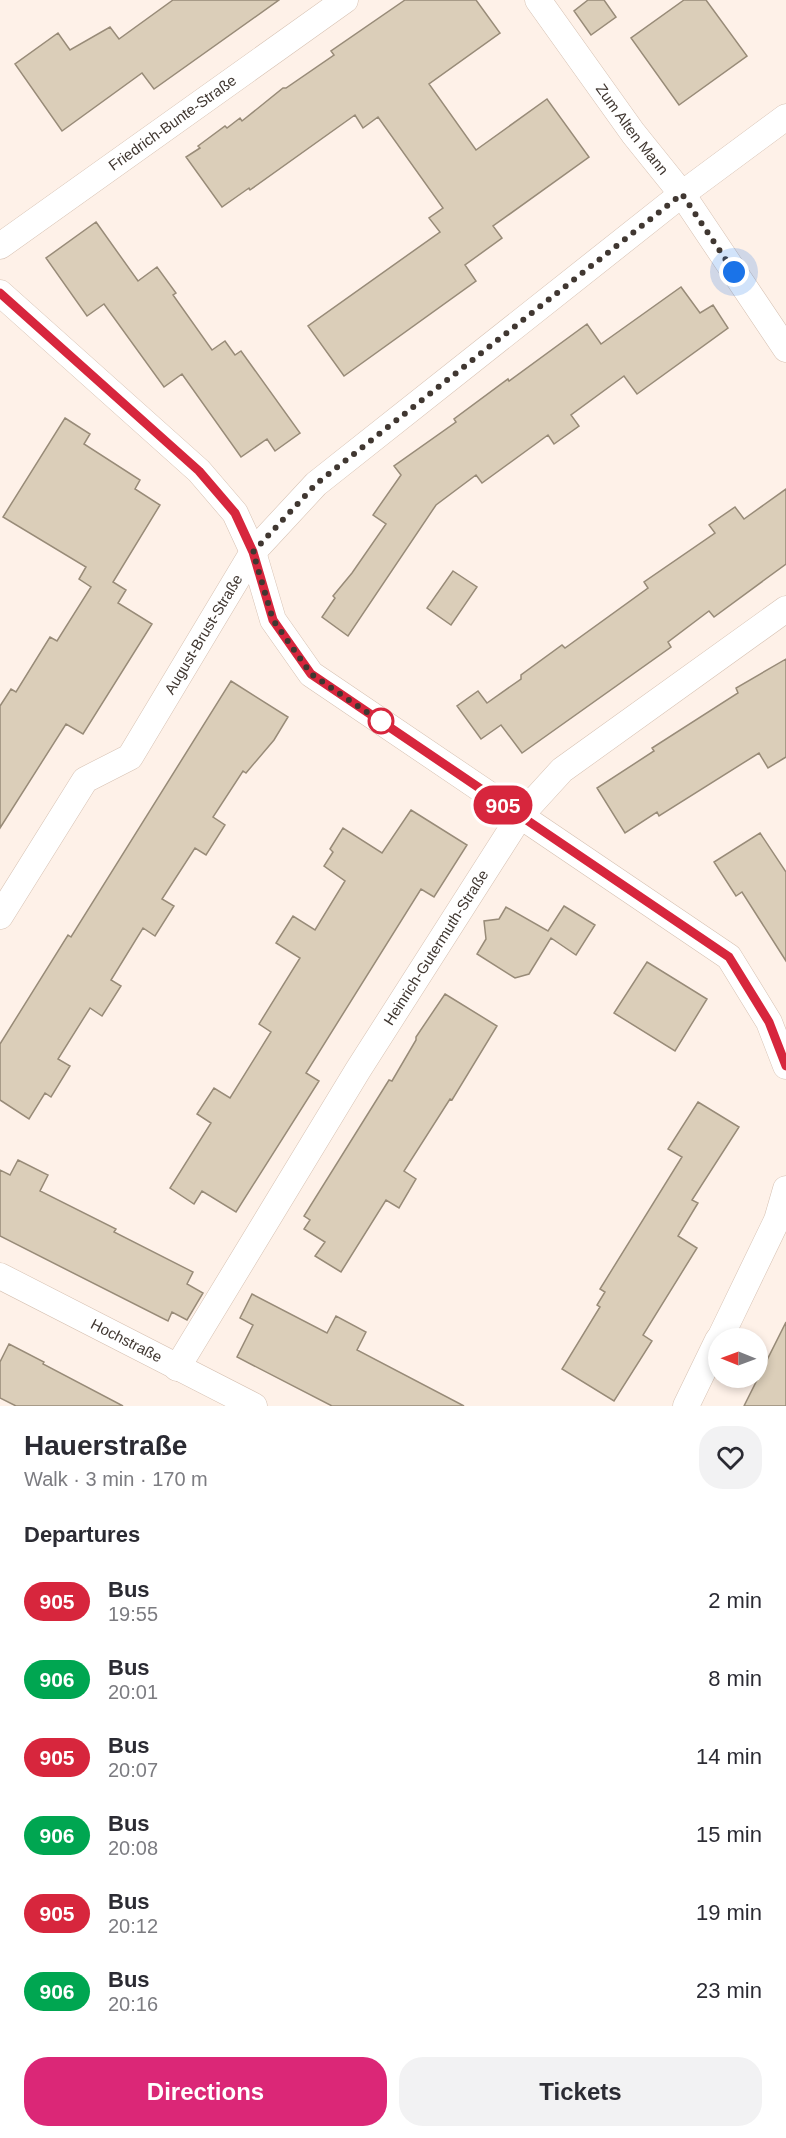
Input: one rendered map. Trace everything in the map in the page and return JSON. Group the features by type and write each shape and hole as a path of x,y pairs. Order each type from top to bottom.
{"street":[{"name":"Friedrich-Bunte-Straße","path":"0,246 345,0"},
{"name":"Zum Alten Mann","path":"538,0 633,133 682,194 786,349"},
{"name":"August-Brust-Straße","path":"0,916 85,780 130,757 253,552 316,484 682,194 786,117"},
{"path":"0,293 199,471 235,513 253,552 273,620 311,674 729,957 777,1017 786,1066"},
{"name":"Heinrich-Gutermuth-Straße","path":"177,1368 358,1070 520,816 562,770 786,609"},
{"path":"724,1328 777,1220 786,1189"},
{"name":"Hochstraße","path":"0,1276 254,1406"},
{"path":"687,1406 708,1362"}],"building":[{"path":"173,0 279,0 154,89 142,73 62,131 15,64 58,33 70,50 110,27 119,39"},
{"path":"405,0 476,0 500,33 429,84 476,150 547,99 589,157 493,226 502,238 465,265 476,281 344,376 308,326 440,232 429,218 443,208 378,117 363,128 355,115 250,190 249,188 222,207 186,157 225,126 227,128 240,118 242,121 283,88 334,55 331,51"},
{"path":"588,0 604,0 616,17 591,35 574,11"},
{"path":"684,0 706,0 747,56 679,105 631,38"},
{"path":"96,222 138,281 157,267 176,293 173,295 212,350 225,341 235,355 241,351 300,433 275,451 267,439 241,457 182,374 164,387 104,304 87,316 46,258"},
{"path":"681,287 700,313 713,305 728,328 637,394 624,376 571,415 579,426 554,444 548,435 482,483 476,475 436,505 348,636 322,617 335,598 333,596 386,524 373,515 401,475 394,466 456,422 454,419 508,379 509,381 587,324 601,344"},
{"path":"65,418 90,434 84,444 140,480 135,489 160,505 113,582 126,590 118,603 152,624 83,734 66,724 0,828 0,706 11,689 16,692 50,637 57,641 91,587 79,579 86,567 3,517"},
{"path":"786,489 786,564 714,617 709,611 668,642 671,647 522,753 501,725 481,739 457,706 478,691 487,703 521,679 521,675 562,645 565,648 648,588 644,582 715,533 709,525 735,507 744,519"},
{"path":"453,571 477,587 451,625 427,608"},
{"path":"786,659 786,757 768,768 759,753 659,816 657,812 625,833 597,788 654,751 652,748 738,693 736,688"},
{"path":"231,681 288,717 274,740 246,773 243,771 213,817 225,825 206,855 195,848 162,899 174,906 155,936 143,928 111,980 121,986 102,1016 90,1008 58,1059 70,1066 51,1097 45,1093 29,1119 0,1100 0,1044 68,935 71,937"},
{"path":"411,810 467,845 434,897 421,889 306,1073 319,1081 236,1212 202,1191 194,1204 170,1188 211,1123 197,1114 214,1088 230,1098 271,1032 259,1024 300,958 276,943 293,916 315,930 345,881 324,866 333,852 330,849 343,828 382,853"},
{"path":"760,833 786,872 786,961 742,892 736,896 714,862"},
{"path":"564,906 595,925 576,955 551,938 529,974 515,978 477,954 486,939 484,921 499,919 506,907 548,931"},
{"path":"647,962 707,999 675,1051 614,1013"},
{"path":"445,994 497,1026 452,1100 450,1099 404,1171 416,1179 399,1208 386,1200 341,1272 315,1256 325,1242 304,1229 310,1220 304,1216 389,1080 392,1081 416,1037"},
{"path":"698,1102 739,1127 692,1200 698,1203 678,1236 697,1248 643,1335 652,1341 614,1401 562,1369 600,1307 597,1305 605,1292 600,1289 682,1157 668,1149"},
{"path":"18,1160 48,1175 40,1191 116,1229 114,1232 193,1272 187,1284 203,1293 187,1320 172,1312 168,1321 0,1236 0,1170 10,1175"},
{"path":"252,1294 327,1333 336,1316 366,1332 357,1350 464,1406 332,1406 237,1357 253,1325 240,1318"},
{"path":"786,1322 786,1406 744,1406 753,1388 768,1388 768,1358"},
{"path":"9,1344 123,1406 16,1406 0,1398 0,1362"}],"bus line":[{"name":"905","path":"0,293 199,471 235,513 253,552 273,620 311,674 729,957 769,1022 786,1066"}],"route":[{"path":"381,721 387,726 311,674 273,620 253,552 316,484 682,194 734,272"}]}
